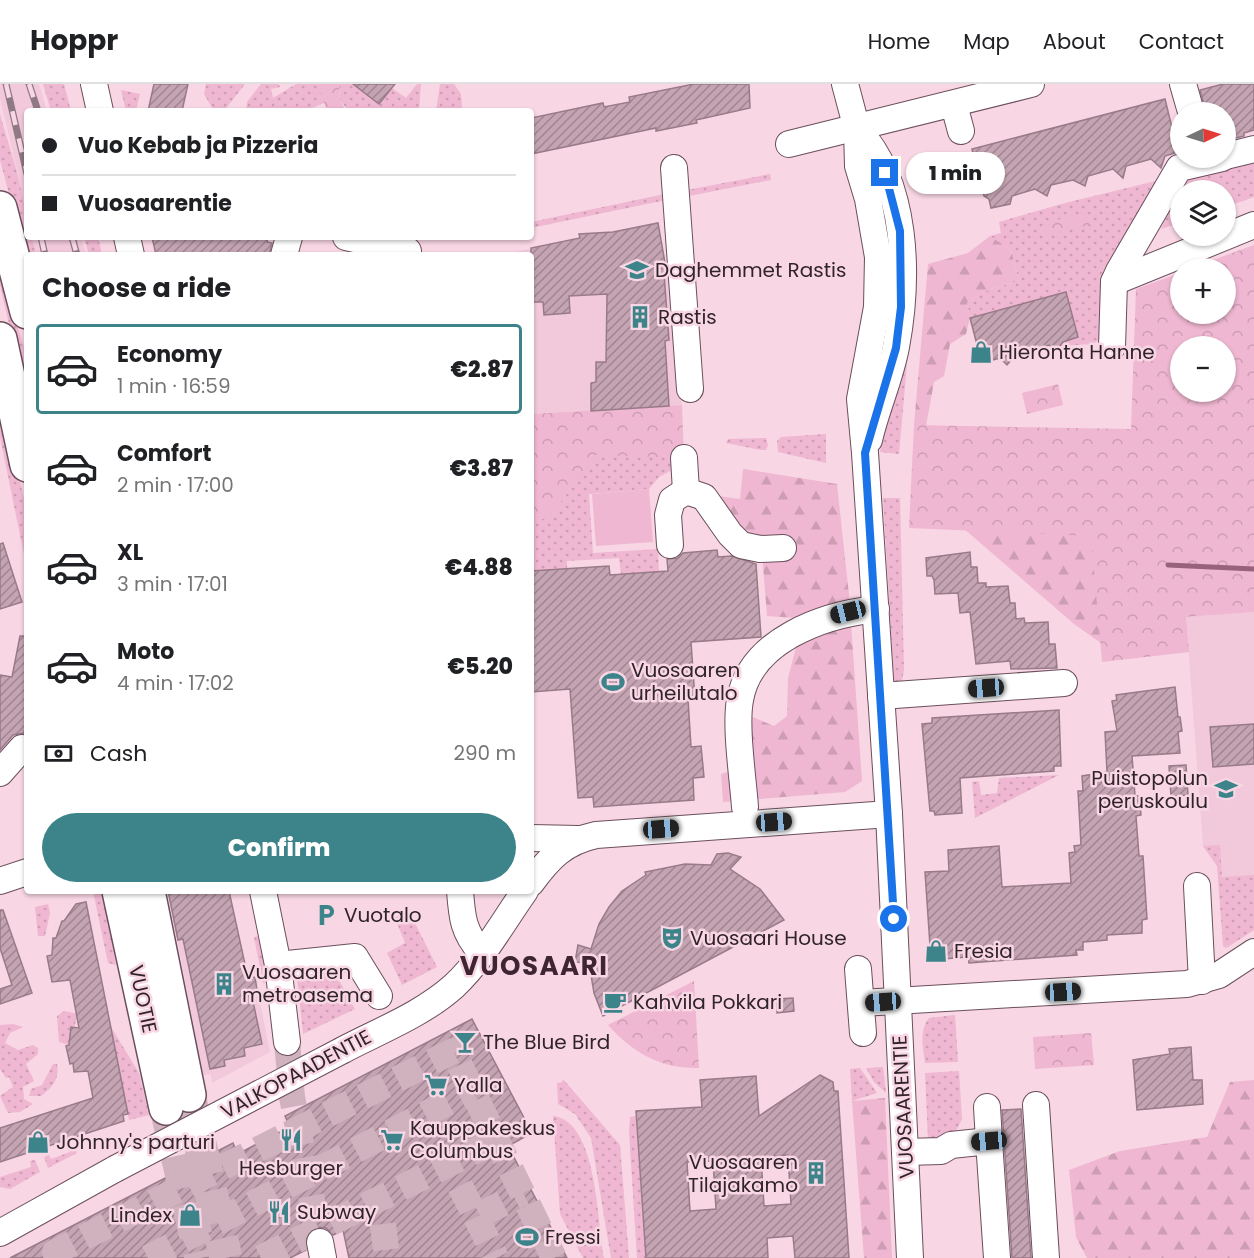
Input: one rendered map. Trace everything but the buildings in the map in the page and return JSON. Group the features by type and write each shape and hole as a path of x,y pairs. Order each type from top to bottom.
{"main road":[{"path":"0,208 24,300"},
{"path":"0,339 24,451"},
{"name":"VUOTIE","path":"120,894 178,1102 148,894"}],"street":[{"path":"94,84 99,108"},
{"name":"VUOSAARENTIE","path":"845,84 856,129 858,166 868,199 878,257 877,307 860,399 876,609 888,814 910,1258"},
{"path":"789,144 954,105 983,90 1031,84"},
{"path":"1183,84 1188,102"},
{"path":"954,105 961,131"},
{"path":"1236,153 1254,149"},
{"path":"674,168 690,389"},
{"path":"1112,348 1114,282 1179,168"},
{"path":"1114,282 1254,225"},
{"path":"359,240 408,251"},
{"path":"684,458 686,491"},
{"path":"670,546 668,515 672,500 686,491"},
{"path":"686,491 704,497 730,534 741,545 760,549 783,548"},
{"path":"745,807 739,703 749,674 764,656 805,626 848,612 876,609"},
{"path":"881,696 1064,683"},
{"path":"0,773 22,748"},
{"path":"534,838 579,839 619,832 888,814"},
{"path":"534,879 549,858 579,839"},
{"path":"0,881 24,873"},
{"path":"1197,886 1202,981"},
{"path":"264,894 278,965 287,1042"},
{"path":"460,894 463,924 471,940 481,952"},
{"name":"VALKOPAADENTIE","path":"0,1233 30,1214 432,1003 456,984 523,894"},
{"path":"861,1003 1202,981 1219,975 1254,952"},
{"path":"278,965 355,957 379,996"},
{"path":"858,969 863,1034"},
{"path":"1036,1105 1046,1258"},
{"path":"987,1107 996,1258"},
{"path":"905,1152 941,1150 951,1145 989,1141"},
{"name":"VALKOPAADENTIE","path":"0,1214 30,1214"}],"shaded area":[{"path":"0,84 39,84 46,108 24,108 24,200 0,98"},
{"name":"Rastis","path":"658,223 668,274 682,405 534,414 534,252 514,252 580,239 579,234 603,234"},
{"path":"33,240 82,240 85,252 35,252"},
{"name":"Puistopolun peruskoulu","path":"1254,612 1254,930 1226,948 1220,846 1203,846 1186,617"},
{"name":"Vuosaaren metroasema","path":"169,894 230,894 248,978 255,977 270,1052 212,1083 211,1074 203,1075"}],"green space":[{"path":"43,84 64,84 70,108 50,108"},
{"path":"206,84 245,84 226,108 212,108 204,94"},
{"path":"261,84 279,84 280,87 271,89 273,98 296,84 317,84 326,102 312,108 246,108 247,102"},
{"path":"317,84 339,84 340,101 344,108 326,108"},
{"path":"339,84 362,84 359,88 379,104 392,88 406,98 417,84 421,84 419,108 346,108 340,101"},
{"path":"440,84 454,84 461,94 462,107 436,108"},
{"path":"121,90 140,94 137,108 125,108"},
{"path":"0,114 24,205 24,240 33,240 35,252 24,252 0,160"},
{"path":"1254,157 1254,197 1236,203 1236,180 1184,180 1186,175 1212,168 1236,168 1236,162"},
{"path":"770,174 771,180 689,196 687,190"},
{"path":"1164,179 1100,339 1093,344 1061,346 1059,342 1078,337 1066,292 970,318 967,302 990,289 1019,281 1011,250 990,236 1001,233 999,222"},
{"path":"665,194 666,200 534,227 534,221"},
{"path":"1170,210 1170,226 1161,229"},
{"path":"1087,213 1089,225 1046,235 1043,223"},
{"path":"990,236 1011,250 1019,281 990,289 967,302 970,318 966,334 950,344 944,376 934,382 926,426 914,425 928,264 968,253"},
{"path":"85,240 99,240 101,252 88,252"},
{"path":"1254,245 1254,612 1186,617 1189,652 1102,662 1091,536 909,528 914,425 1131,429 1136,289 1170,277 1170,324 1236,324 1236,258 1218,258"},
{"path":"0,272 24,347 24,389 0,285"},
{"path":"900,364 907,364 899,454 880,452"},
{"path":"0,384 24,500 24,554 0,437"},
{"path":"1058,384 1063,405 1027,414 1022,393"},
{"path":"682,405 684,458 596,455 549,518 537,520 534,526 534,414"},
{"path":"826,434 826,463 778,452 777,441 781,437"},
{"path":"766,438 768,445 766,450 726,443 728,439"},
{"path":"677,448 674,469 659,477 649,489 589,494 593,553 658,549 659,572 621,574 619,558 567,561 567,569 534,571 534,502 561,457"},
{"path":"743,469 837,484 849,595 862,781 845,792 723,802 721,774 735,770 750,716 774,726 787,716 788,678 799,636 797,618 767,616 761,540 742,535 711,495 740,499"},
{"path":"649,489 653,542 596,546 592,494"},
{"path":"883,498 900,498 904,670 902,681 894,684"},
{"path":"941,509 1126,541 1101,643 1074,624"},
{"path":"1059,775 975,818 972,782 979,781 981,795 997,793 999,778"},
{"path":"1220,845 1222,877 1254,875 1254,930 1226,948 1223,946 1217,866 1203,846"},
{"path":"94,894 101,894 108,909 116,965 108,963"},
{"path":"48,904 50,913 45,936 38,936 35,907"},
{"path":"403,913 413,919 437,967 402,985 387,953 405,943 395,918"},
{"path":"257,936 262,942 269,982 263,983 254,937"},
{"path":"328,973 340,982 355,1009 303,1034 297,977 299,974"},
{"path":"694,981 699,1068 672,1066 649,1057 627,1044 608,1025"},
{"path":"64,1011 78,1014 74,1028 71,1028 69,1045 59,1042 57,1016"},
{"path":"955,1015 958,1062 925,1063 923,1034 929,1018"},
{"path":"13,1024 23,1027 10,1033 5,1043 18,1050 33,1045 38,1048 38,1054 26,1064 34,1081 23,1087 24,1099 33,1104 20,1112 8,1113 0,1096 13,1087 9,1077 6,1078 0,1069 0,1025"},
{"path":"111,1027 139,1073 149,1115 129,1120"},
{"path":"1091,1033 1094,1065 1035,1069 1033,1037"},
{"path":"53,1064 57,1064 58,1069 52,1086 41,1096 29,1096 31,1089 42,1085"},
{"path":"883,1067 886,1093 874,1082 866,1068"},
{"path":"860,1068 877,1093 852,1101 850,1069"},
{"path":"959,1071 962,1119 952,1139 928,1140 925,1073"},
{"path":"563,1079 620,1145 629,1258 611,1258 591,1138 575,1114 558,1104 557,1083 562,1082"},
{"path":"1254,1080 1254,1258 1087,1258 1076,1237 1069,1170 1120,1151 1207,1137 1230,1082"},
{"path":"885,1098 892,1258 864,1258 852,1101"},
{"path":"553,1116 568,1122 579,1135 587,1154 597,1199 604,1258 583,1258 560,1214"},
{"path":"636,1116 646,1258 637,1258 629,1132 630,1117"},
{"path":"74,1147 77,1153 48,1168 44,1157 49,1155 51,1159 70,1152 69,1148"},
{"path":"35,1160 40,1172 10,1189 0,1187 0,1177 31,1167 30,1161"}],"waterway":[{"path":"1168,565 1254,569"}],"tunnel":[{"path":"287,1042 292,1097 320,1242"},
{"path":"58,1258 55,1252 453,1051 554,1258"},
{"path":"148,1258 472,1090"},
{"path":"189,1095 226,1258"},
{"path":"166,1108 201,1258"},
{"path":"261,1258 497,1140"},
{"path":"460,1186 476,1217 523,1193"},
{"path":"476,1217 496,1258"},
{"path":"383,1224 387,1258"}],"railway":[{"path":"6,84 24,161"},
{"path":"29,84 37,108"},
{"path":"42,240 44,252"},
{"path":"73,240 76,252"}],"place":[{"name":"Daghemmet Rastis","path":"637,270"},
{"name":"Rastis","path":"640,317"},
{"name":"Hieronta Hanne","path":"981,352"},
{"name":"Vuosaaren urheilutalo","path":"613,682"},
{"name":"Puistopolun peruskoulu","path":"1226,789"},
{"name":"Vuotalo","path":"326,915"},
{"name":"Vuosaari House","path":"672,938"},
{"name":"Fresia","path":"936,951"},
{"name":"Vuosaaren metroasema","path":"224,984"},
{"name":"Kahvila Pokkari","path":"615,1002"},
{"name":"The Blue Bird","path":"465,1042"},
{"name":"Yalla","path":"436,1085"},
{"name":"Hesburger","path":"291,1140"},
{"name":"Kauppakeskus Columbus","path":"392,1140"},
{"name":"Johnny's parturi","path":"38,1142"},
{"name":"Vuosaaren Tilajakamo","path":"816,1173"},
{"name":"Subway","path":"279,1212"},
{"name":"Lindex","path":"190,1215"},
{"name":"Fressi","path":"527,1237"}],"district":[{"name":"VUOSAARI","path":"534,966"}],"route":[{"path":"885,173 900,231 901,307 896,348 865,453 894,919"}]}
